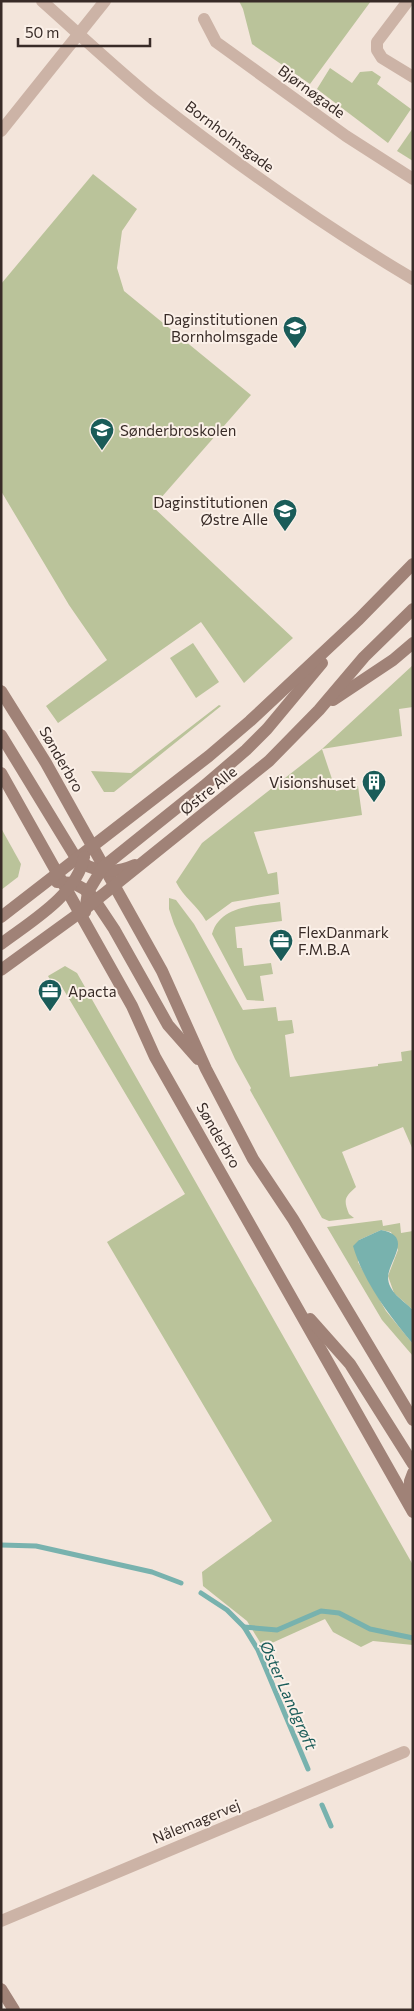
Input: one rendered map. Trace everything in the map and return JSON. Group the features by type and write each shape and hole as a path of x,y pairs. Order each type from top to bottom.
{"street":[{"name":"Bornholmsgade","path":"42,1 152,98 247,171 324,225 413,279"},
{"path":"1,131 105,1"},
{"path":"408,1 377,42 377,50 382,58 413,77"},
{"name":"Bjørnøgade","path":"204,19 216,42 356,143 413,179"},
{"name":"Østre Alle","path":"1,917 38,888 65,882 84,855 229,738 359,619 410,569"},
{"name":"Østre Alle","path":"1,970 82,911 92,896 114,886 269,760 319,710 364,657 413,609"},
{"path":"92,896 103,869 226,768 267,729 359,619"},
{"path":"319,710 393,660 413,643"},
{"name":"Sønderbro","path":"1,691 32,738 81,827 84,855"},
{"name":"Sønderbro","path":"1,735 84,855 103,869 114,886 170,986 206,1069 253,1159 293,1219 413,1420"},
{"name":"Sønderbro","path":"1,773 82,911 89,932 132,1006 155,1057 411,1509"},
{"path":"1,944 65,882 84,855 94,870 131,867 144,862"},
{"path":"65,882 92,896 168,1025 206,1069"},
{"path":"292,1298 350,1364 413,1464"},
{"path":"411,1509 410,1481 413,1473"},
{"name":"Nålemagervej","path":"1,1920 404,1752"},
{"path":"1,1989 14,2010"}],"green space":[{"path":"239,1 371,1 310,84 252,44 243,9"},
{"path":"330,68 352,83 360,72 372,71 381,77 377,84 411,109 388,143 317,89"},
{"path":"413,128 413,161 397,151"},
{"name":"Sønderbroskolen","path":"93,174 137,209 122,231 117,268 124,291 251,395 153,507 293,638 244,683 201,622 58,723 46,706 107,660 69,605 1,491 1,284"},
{"path":"193,643 219,682 196,698 170,658"},
{"path":"413,665 413,707 399,709 402,736 322,749"},
{"path":"219,705 221,706 114,792 104,792 91,771 131,773"},
{"path":"322,749 336,791 358,786 362,815 254,832 268,874 277,872 279,894 232,902 206,921 176,882 202,843"},
{"path":"1,828 21,864 18,877 1,890"},
{"path":"169,898 176,900 194,924 243,1010 276,1007 278,1021 292,1020 294,1033 285,1035 290,1077 378,1066 378,1064 402,1061 401,1052 413,1050 413,1150 403,1127 342,1152 356,1187 346,1199 349,1214 354,1218 329,1221 322,1218 250,1090 251,1088 235,1059 174,924 169,909"},
{"path":"280,902 282,921 235,927 237,948 242,948 244,966 271,963 273,974 260,976 264,1001 247,1000 212,934 216,924 230,912 250,906"},
{"path":"65,966 77,973 413,1565 413,1645 373,1641 361,1647 333,1632 325,1619 263,1647 247,1621 203,1586 202,1572 272,1521 107,1242 185,1194 59,982 53,985 48,976"},
{"path":"382,1220 383,1226 400,1223 401,1233 413,1231 413,1310 394,1293 388,1276 398,1250 391,1232 381,1230 359,1240 358,1262 386,1311 413,1344 413,1356 382,1320 327,1227"}],"water":[{"path":"381,1230 391,1233 396,1237 398,1243 388,1277 393,1291 413,1310 413,1344 370,1286 353,1246 359,1240"}],"waterway":[{"name":"Øster Landgrøft","path":"1,1545 36,1546 152,1572 181,1583"},
{"name":"Øster Landgrøft","path":"201,1593 227,1610 244,1627 258,1650 308,1769"},
{"path":"244,1627 277,1630 321,1611 339,1613 370,1629 413,1638"},
{"name":"Øster Landgrøft","path":"322,1805 331,1826"}],"place":[{"name":"Daginstitutionen Bornholmsgade","path":"295,349"},
{"name":"Sønderbroskolen","path":"102,451"},
{"name":"Daginstitutionen Østre Alle","path":"285,532"},
{"name":"Visionshuset","path":"374,803"},
{"name":"FlexDanmark F.M.B.A","path":"281,962"},
{"name":"Apacta","path":"50,1012"}]}
